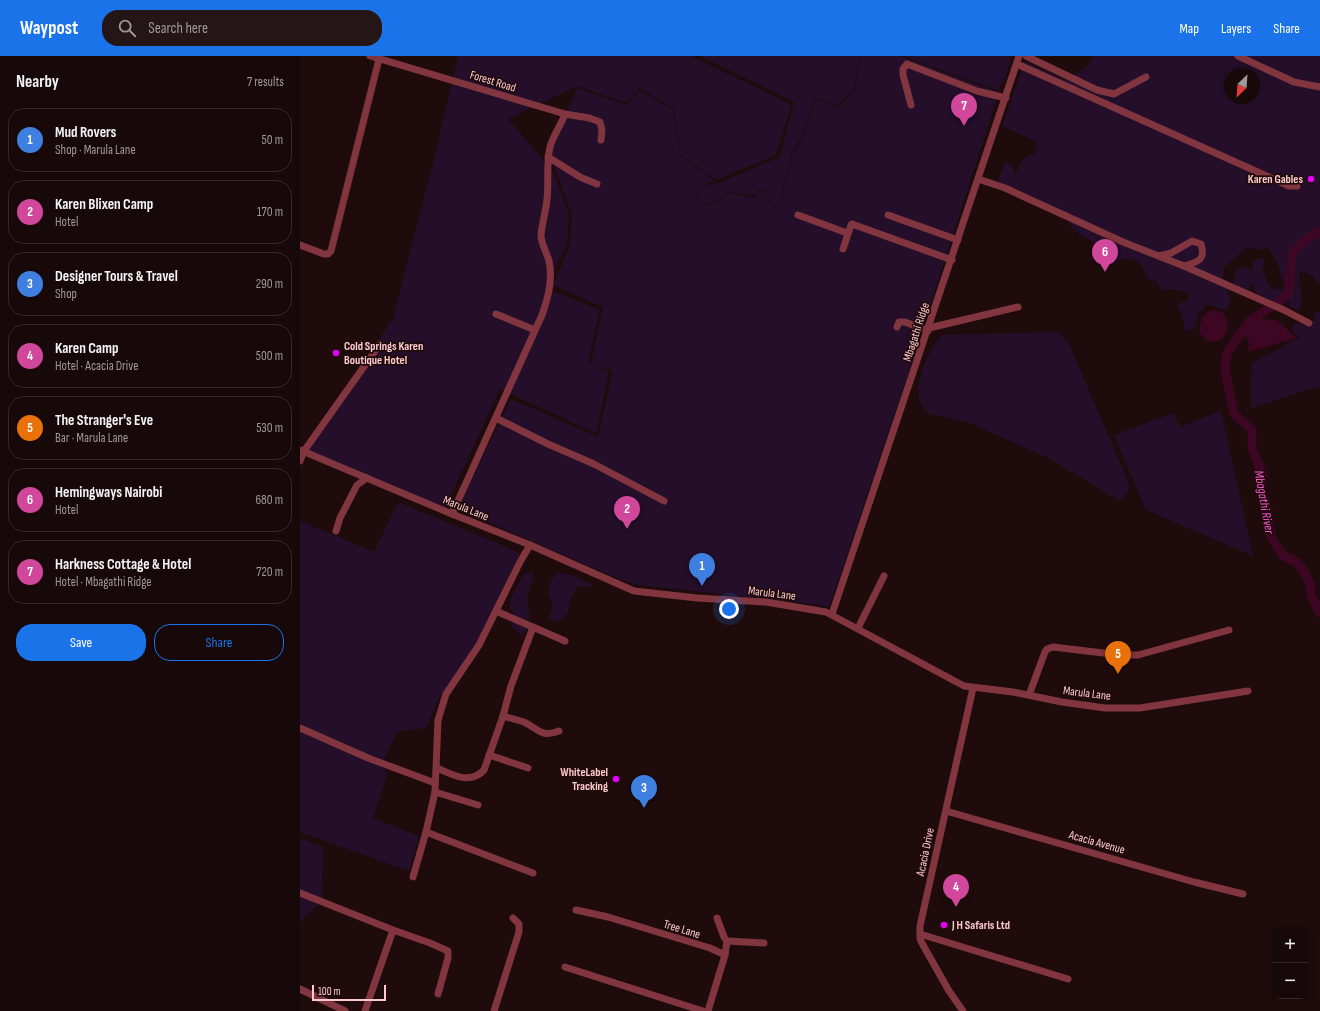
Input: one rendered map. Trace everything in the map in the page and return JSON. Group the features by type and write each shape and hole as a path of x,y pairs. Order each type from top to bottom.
{"street":[{"name":"Forest Road","path":"370,56 565,114 589,118 600,122 602,130 601,140"},
{"name":"Mbagathi Ridge","path":"832,614 952,260 1019,56"},
{"path":"1026,56 1106,93 1114,94 1146,77"},
{"path":"1238,56 1294,82 1320,87"},
{"path":"300,245 324,254 328,254 331,251 379,59"},
{"path":"911,105 903,75 903,69 908,64 977,91 1006,98"},
{"path":"1017,64 1289,186 1297,186"},
{"path":"452,514 546,303 551,282 549,260 541,237 548,198 548,157 550,146 565,114"},
{"path":"548,157 580,177 597,184"},
{"path":"978,179 1005,188 1123,242 1184,266 1284,310 1309,323"},
{"path":"798,215 847,233"},
{"path":"888,215 958,240"},
{"path":"843,249 847,233 852,224 952,260"},
{"path":"1159,256 1171,253 1192,241 1201,244 1203,252 1201,258 1196,262 1184,266"},
{"path":"897,327 899,322 906,322 928,329 1018,307"},
{"path":"496,314 535,330"},
{"path":"300,462 302,450 380,344"},
{"path":"496,418 548,444 594,464 664,502"},
{"name":"Marula Lane","path":"302,450 634,591 697,598 766,602 832,614 958,683 973,688 1029,695 1082,705 1126,709 1248,691"},
{"path":"336,531 340,518 357,485 367,478"},
{"path":"413,877 426,832 435,792 438,720 446,694 479,644 530,546"},
{"path":"858,628 884,576"},
{"path":"496,611 565,640"},
{"path":"437,768 455,776 472,778 478,776 484,770 532,630 535,628"},
{"path":"1029,695 1045,652 1049,648 1054,647 1120,655 1138,655 1229,630"},
{"name":"Acacia Drive","path":"963,1011 949,991 922,945 920,926 973,688"},
{"path":"502,716 523,722 541,732 550,734 559,731"},
{"path":"300,728 368,758 435,783"},
{"path":"489,755 528,768"},
{"path":"435,792 478,805"},
{"name":"Acacia Avenue","path":"946,811 1194,882 1244,894"},
{"path":"426,832 533,873"},
{"path":"300,893 448,951 448,958 438,994"},
{"name":"Tree Lane","path":"576,910 608,917 710,948 725,955"},
{"path":"494,1011 519,932 519,924 513,918"},
{"path":"708,1011 725,955 727,941 717,918"},
{"path":"365,1011 392,930"},
{"path":"920,934 1068,979"},
{"path":"727,941 764,943"},
{"path":"565,967 703,1011"},
{"path":"300,990 346,1011"}],"shaded area":[{"path":"458,56 691,56 791,105 776,155 716,180 680,154 674,109 640,88 626,103 577,86 508,119 553,171 569,215 567,244 546,288 600,310 588,362 591,363 603,307 553,285 570,245 572,215 555,169 550,162 553,147 577,88 626,105 640,90 673,110 680,155 716,182 705,184 694,196 695,197 705,185 719,183 780,157 794,102 700,56 861,56 853,90 838,106 815,98 803,134 792,153 780,200 773,206 765,195 765,189 758,189 755,196 731,192 709,205 696,198 709,206 731,193 755,198 758,191 764,190 764,195 773,207 781,200 793,153 804,135 816,99 839,108 854,90 862,56 900,56 999,92 910,368 829,608 821,605 639,585 624,581 457,509 511,399 598,437 613,371 595,365 609,372 596,433 500,389 445,508 306,449 393,318 435,155"},
{"path":"903,56 1012,56 1005,78 998,90"},
{"path":"1093,56 1320,56 1320,285 1311,275 1306,272 1299,272 1302,305 1297,310 1289,306 1290,301 1282,306 1256,293 1252,282 1248,290 1233,285 1236,270 1247,266 1252,273 1253,261 1265,257 1262,269 1268,284 1272,288 1281,290 1284,283 1276,261 1269,248 1257,250 1248,247 1224,267 1223,277 1231,300 1227,310 1206,305 1199,313 1194,329 1185,331 1182,315 1177,304 1188,300 1190,294 1173,289 1162,291 1156,281 1149,280 1139,262 1125,258 1109,265 1101,263 1097,245 1072,229 1065,213 1034,197 997,181 1005,162 1013,166 1015,175 1023,158 1036,153 1037,142 1002,126 1025,61 1063,79 1081,71"},
{"path":"1214,310 1222,312 1228,327 1227,332 1221,339 1210,342 1202,336 1199,329 1204,315"},
{"path":"1320,312 1320,386 1251,408 1252,363 1300,337 1293,332 1293,323 1313,325 1314,313"},
{"path":"1245,318 1276,320 1296,338 1248,352 1249,343 1243,328"},
{"path":"1059,332 1069,344 1128,481 1129,490 1120,501 1050,459 970,423 927,413 919,399 919,383 924,365 932,349 942,335"},
{"path":"1221,411 1253,556 1146,510 1114,435 1173,413 1180,427"},
{"path":"398,502 520,553 476,643 440,696 426,728 397,732 382,763 387,775 373,818 419,836 409,871 300,832 300,521 374,552"},
{"path":"532,571 533,579 527,599 530,619 523,636 511,626 513,613 509,605 523,575"},
{"path":"558,573 570,575 595,585 586,587 577,586 569,603 568,613 558,622 548,619 553,605 548,593 551,580"},
{"path":"300,838 323,847 322,900 300,922"}],"waterway":[{"name":"Mbagathi River","path":"1320,231 1306,239 1292,254 1289,293 1250,321 1227,353 1225,369 1234,414 1252,430 1252,448 1263,476 1261,489 1271,537 1283,556 1297,562 1305,573 1310,584 1311,595 1320,613"}],"place":[{"name":"Harkness Cottage & Hotel","path":"964,126"},
{"name":"Karen Gables","path":"1311,179"},
{"name":"Hemingways Nairobi","path":"1105,272"},
{"name":"Cold Springs Karen Boutique Hotel","path":"336,353"},
{"name":"Karen Blixen Camp","path":"627,529"},
{"name":"Mud Rovers","path":"702,586"},
{"name":"The Stranger's Eve","path":"1118,674"},
{"name":"WhiteLabel Tracking","path":"616,779"},
{"name":"Designer Tours & Travel","path":"644,808"},
{"name":"Karen Camp","path":"956,907"},
{"name":"J H Safaris Ltd","path":"944,925"}]}
